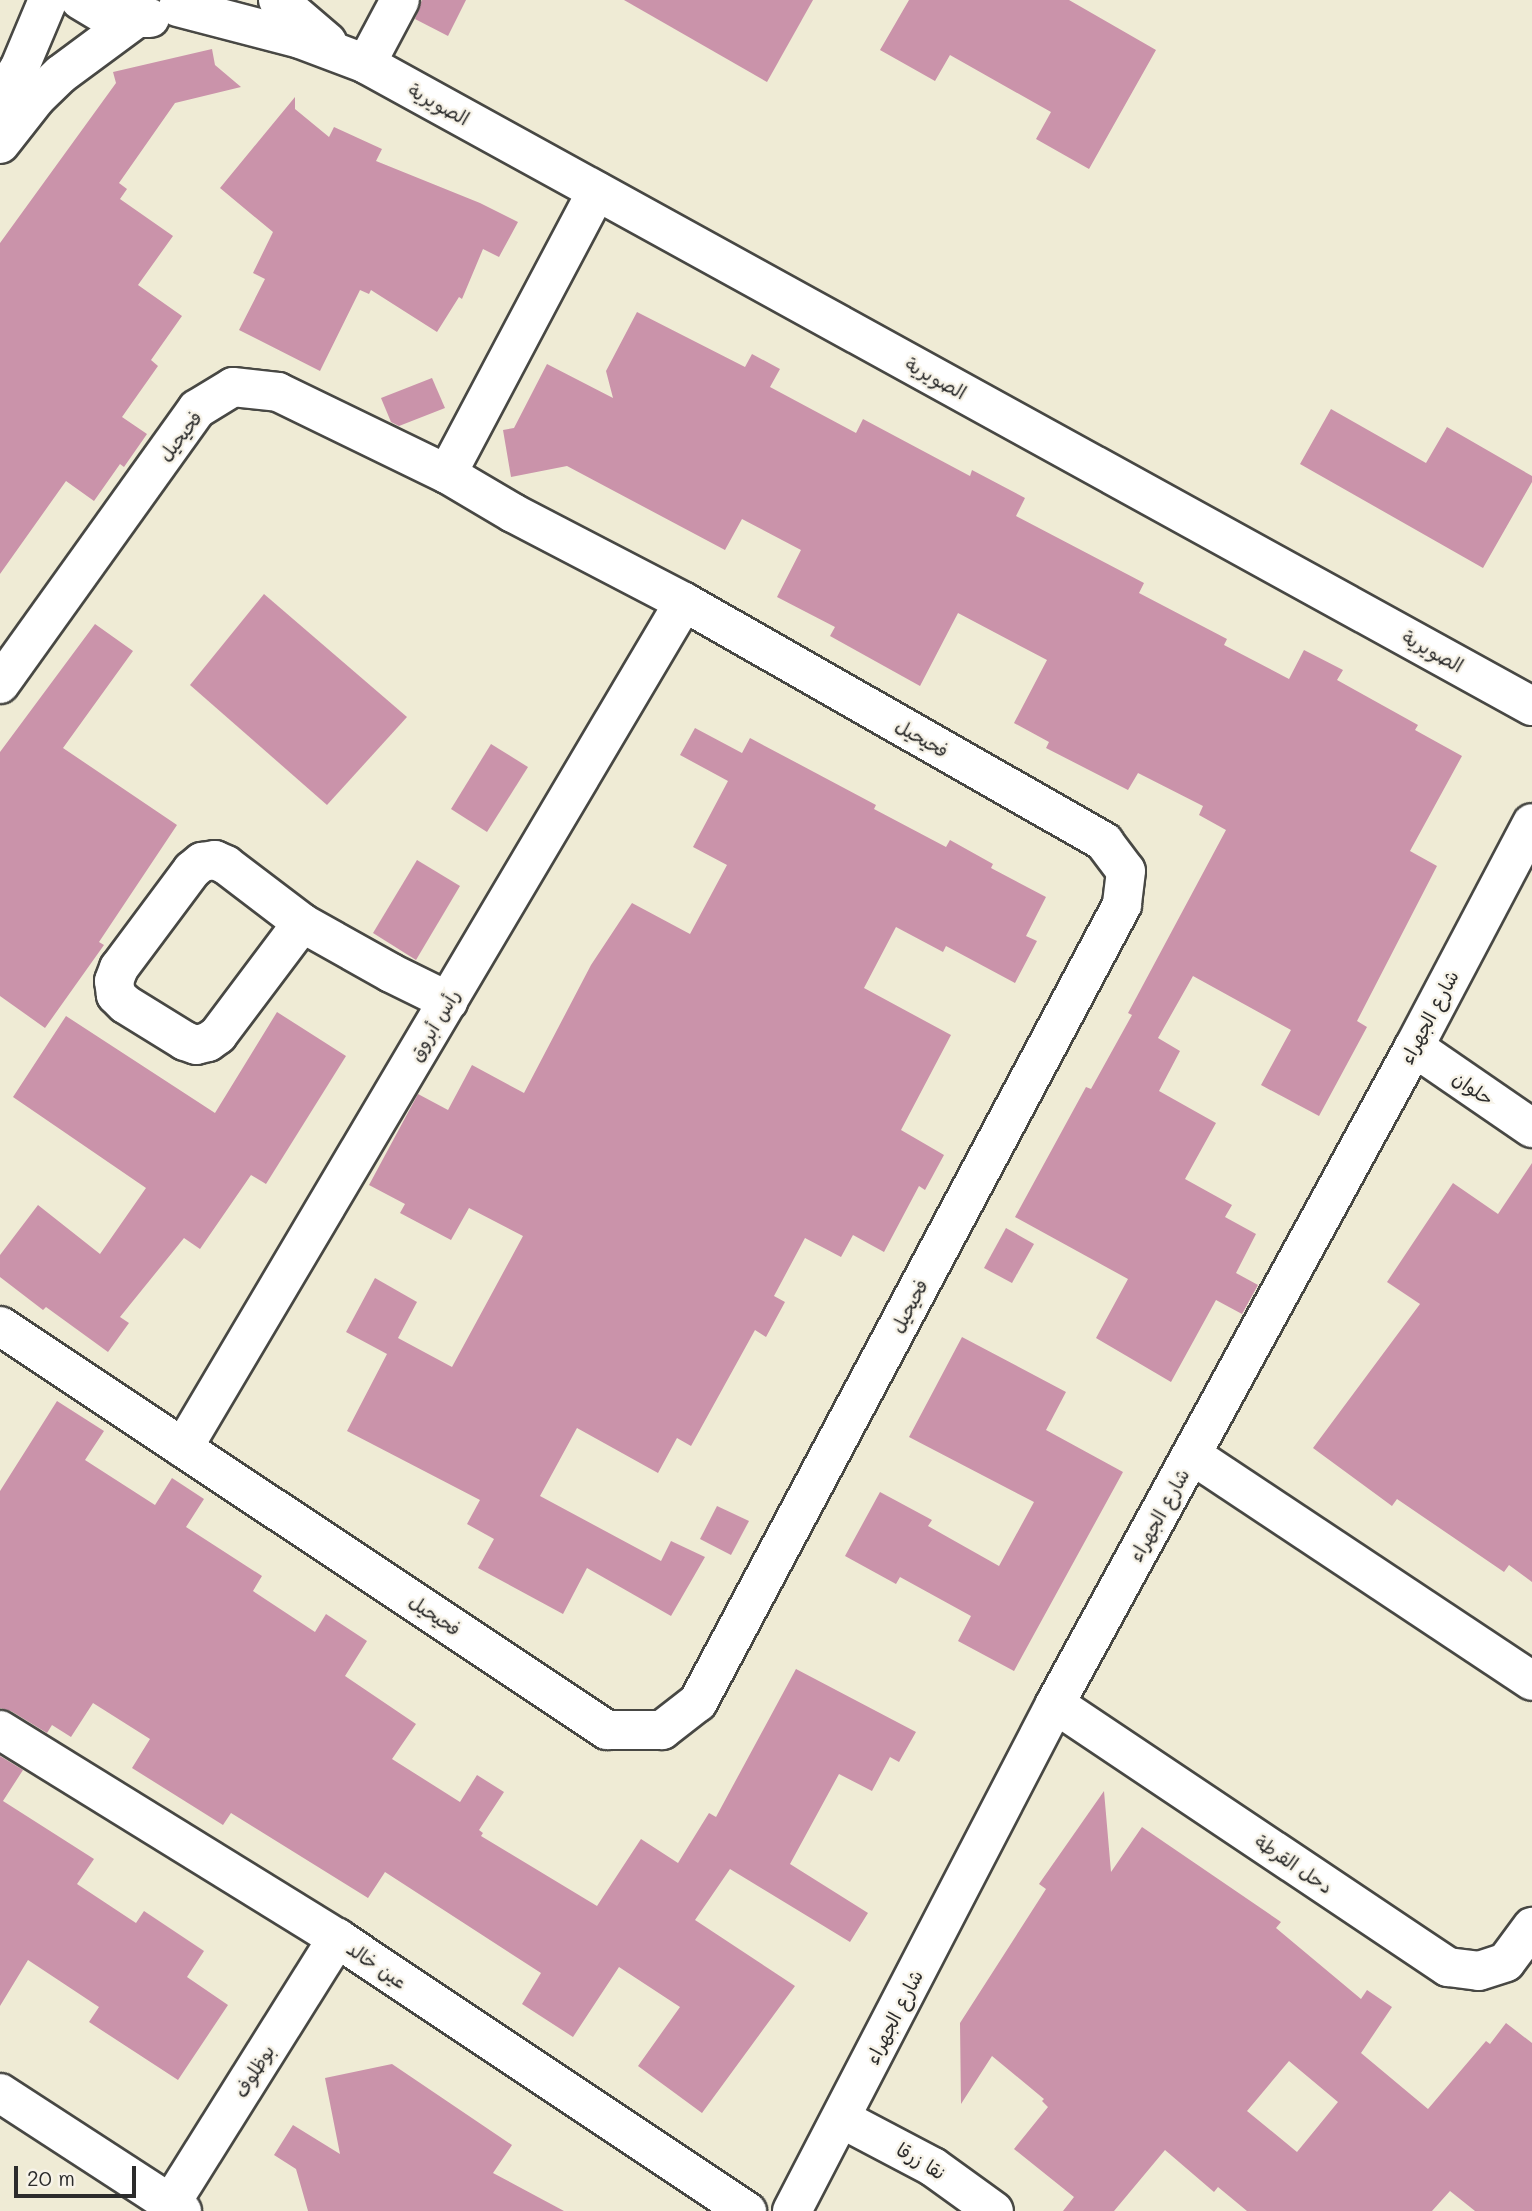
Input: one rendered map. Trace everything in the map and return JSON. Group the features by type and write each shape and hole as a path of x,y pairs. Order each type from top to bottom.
{"street":[{"path":"0,98 19,69 48,0"},
{"path":"80,0 110,18 134,20 157,17 182,3"},
{"name":"الصويرية","path":"278,0 353,58 1532,706"},
{"path":"353,58 400,0"},
{"name":"الصويرية","path":"182,3 353,58"},
{"path":"0,144 37,97 61,74 134,20"},
{"path":"447,474 597,191"},
{"name":"فحيحيل","path":"0,684 197,409 233,387 278,392 447,474 513,513 684,602 1104,842 1126,871 1122,905 698,1702 662,1730 607,1730 0,1326"},
{"name":"رأس أبروق","path":"183,1448 684,602"},
{"name":"شارع الجهراء","path":"792,2211 1055,1704 1414,1047 1532,823"},
{"path":"302,923 218,1035 208,1042 196,1045 185,1041 125,1004 116,995 114,981 119,968 192,870 202,862 215,860 226,865 302,923 391,973 448,1000"},
{"name":"حلوان","path":"1414,1047 1532,1128"},
{"path":"1192,1455 1532,1681"},
{"name":"دحل القرطة","path":"1055,1704 1448,1967 1479,1971 1506,1962 1532,1927"},
{"name":"عين خالد","path":"0,1730 337,1938 747,2211"},
{"name":"بوظلوف","path":"0,2093 177,2207 337,1938"},
{"name":"نقا زرقا","path":"842,2119 933,2167 994,2211"}],"building":[{"path":"422,0 466,0 448,36 415,19"},
{"path":"624,0 813,0 767,82"},
{"path":"909,0 1069,0 1156,50 1089,169 1036,139 1051,112 950,55 935,81 880,50"},
{"path":"212,49 215,65 241,87 175,103 119,183 127,189 120,199 173,236 138,285 182,316 151,360 158,366 122,417 147,434 124,467 120,464 94,501 66,481 0,574 0,243 116,83 113,72"},
{"path":"295,97 295,109 329,137 334,127 382,149 376,161 480,203 518,222 499,257 483,249 462,299 459,297 437,332 371,290 369,294 360,290 320,371 239,330 265,279 253,273 273,232 220,188"},
{"path":"637,312 745,367 752,354 780,369 770,387 856,433 863,419 970,476 972,470 1025,498 1016,516 1144,583 1139,593 1227,639 1224,645 1289,679 1304,650 1343,670 1337,680 1418,725 1415,730 1462,756 1410,851 1437,866 1357,1021 1367,1027 1319,1116 1261,1085 1291,1030 1193,976 1158,1038 1180,1051 1159,1091 1216,1123 1185,1179 1232,1205 1225,1217 1256,1234 1236,1273 1258,1285 1242,1314 1216,1300 1171,1382 1096,1338 1128,1279 1015,1217 1086,1087 1091,1089 1132,1015 1128,1013 1226,830 1199,815 1203,806 1138,773 1128,790 1046,748 1049,742 1014,723 1047,660 958,613 920,686 830,636 835,627 777,597 801,550 742,519 725,550 567,466 511,477 503,430 514,428 547,364 613,398 606,371"},
{"path":"432,378 445,408 399,426 391,422 381,398"},
{"path":"1331,409 1426,463 1447,427 1532,476 1532,482 1483,568 1300,464"},
{"path":"264,594 407,717 327,805 190,685"},
{"path":"95,624 133,651 63,748 177,825 99,942 104,945 45,1028 0,996 0,752"},
{"path":"695,728 742,753 750,738 876,805 874,809 946,847 950,840 993,864 991,868 1046,897 1026,936 1037,941 1015,983 946,946 943,952 896,927 864,988 951,1035 901,1130 944,1155 925,1190 919,1186 884,1252 853,1235 841,1257 805,1238 774,1296 785,1302 766,1337 755,1330 691,1446 677,1438 658,1473 577,1428 540,1496 661,1561 671,1541 705,1557 671,1616 587,1568 563,1614 478,1568 494,1539 467,1524 480,1500 347,1431 387,1354 346,1332 375,1278 417,1302 398,1338 452,1367 523,1236 469,1208 451,1240 400,1213 405,1204 369,1185 418,1094 448,1110 472,1065 524,1093 591,965 632,903 690,934 727,865 693,847 728,781 680,755"},
{"path":"491,744 528,767 487,832 451,809"},
{"path":"417,860 460,886 416,960 373,933"},
{"path":"277,1012 346,1056 266,1184 251,1175 200,1249 184,1238 120,1317 129,1323 108,1352 46,1307 43,1310 0,1277 0,1255 38,1205 100,1254 146,1188 13,1097 66,1016 215,1113"},
{"path":"1532,1163 1532,1582 1509,1565 1504,1572 1397,1499 1392,1506 1313,1448 1420,1304 1387,1282 1453,1183 1498,1214"},
{"path":"1006,1228 1034,1244 1012,1283 984,1268"},
{"path":"962,1337 1066,1392 1046,1430 1123,1472 1014,1671 958,1641 971,1616 900,1577 896,1584 845,1556 880,1492 932,1520 928,1526 999,1566 1034,1502 909,1437"},
{"path":"57,1401 104,1431 85,1460 155,1505 172,1478 204,1499 186,1527 262,1576 253,1591 315,1632 326,1614 367,1641 345,1676 416,1724 392,1759 460,1802 477,1775 504,1792 479,1830 483,1833 481,1836 597,1906 641,1839 678,1863 709,1813 716,1817 796,1669 916,1732 899,1762 890,1757 872,1791 839,1774 790,1864 868,1913 850,1942 730,1869 695,1920 795,1986 702,2113 638,2066 680,2007 619,1967 573,2037 522,2004 541,1973 385,1872 368,1898 231,1813 223,1825 132,1768 150,1739 93,1703 71,1737 52,1725 47,1733 11,1711 0,1708 0,1491"},
{"path":"717,1506 749,1521 731,1555 700,1539"},
{"path":"0,1756 23,1770 3,1801 94,1859 77,1884 136,1923 144,1911 204,1951 187,1977 228,2005 178,2080 89,2022 99,2007 28,1960 0,2006"},
{"path":"1104,1791 1111,1872 1142,1827 1281,1922 1276,1928 1361,1999 1367,1990 1392,2007 1361,2053 1428,2109 1486,2041 1490,2044 1506,2023 1532,2043 1532,2211 1475,2211 1450,2191 1432,2211 1247,2211 1218,2187 1214,2192 1165,2150 1114,2211 1063,2211 1074,2197 1014,2149 1048,2107 1042,2101 1044,2099 992,2056 961,2104 960,2023 1046,1889 1039,1884","holes":["1289,2061 1338,2102 1297,2152 1247,2111"]},
{"path":"392,2064 512,2145 493,2173 564,2211 308,2211 296,2169 274,2155 293,2125 340,2154 325,2078"}]}
